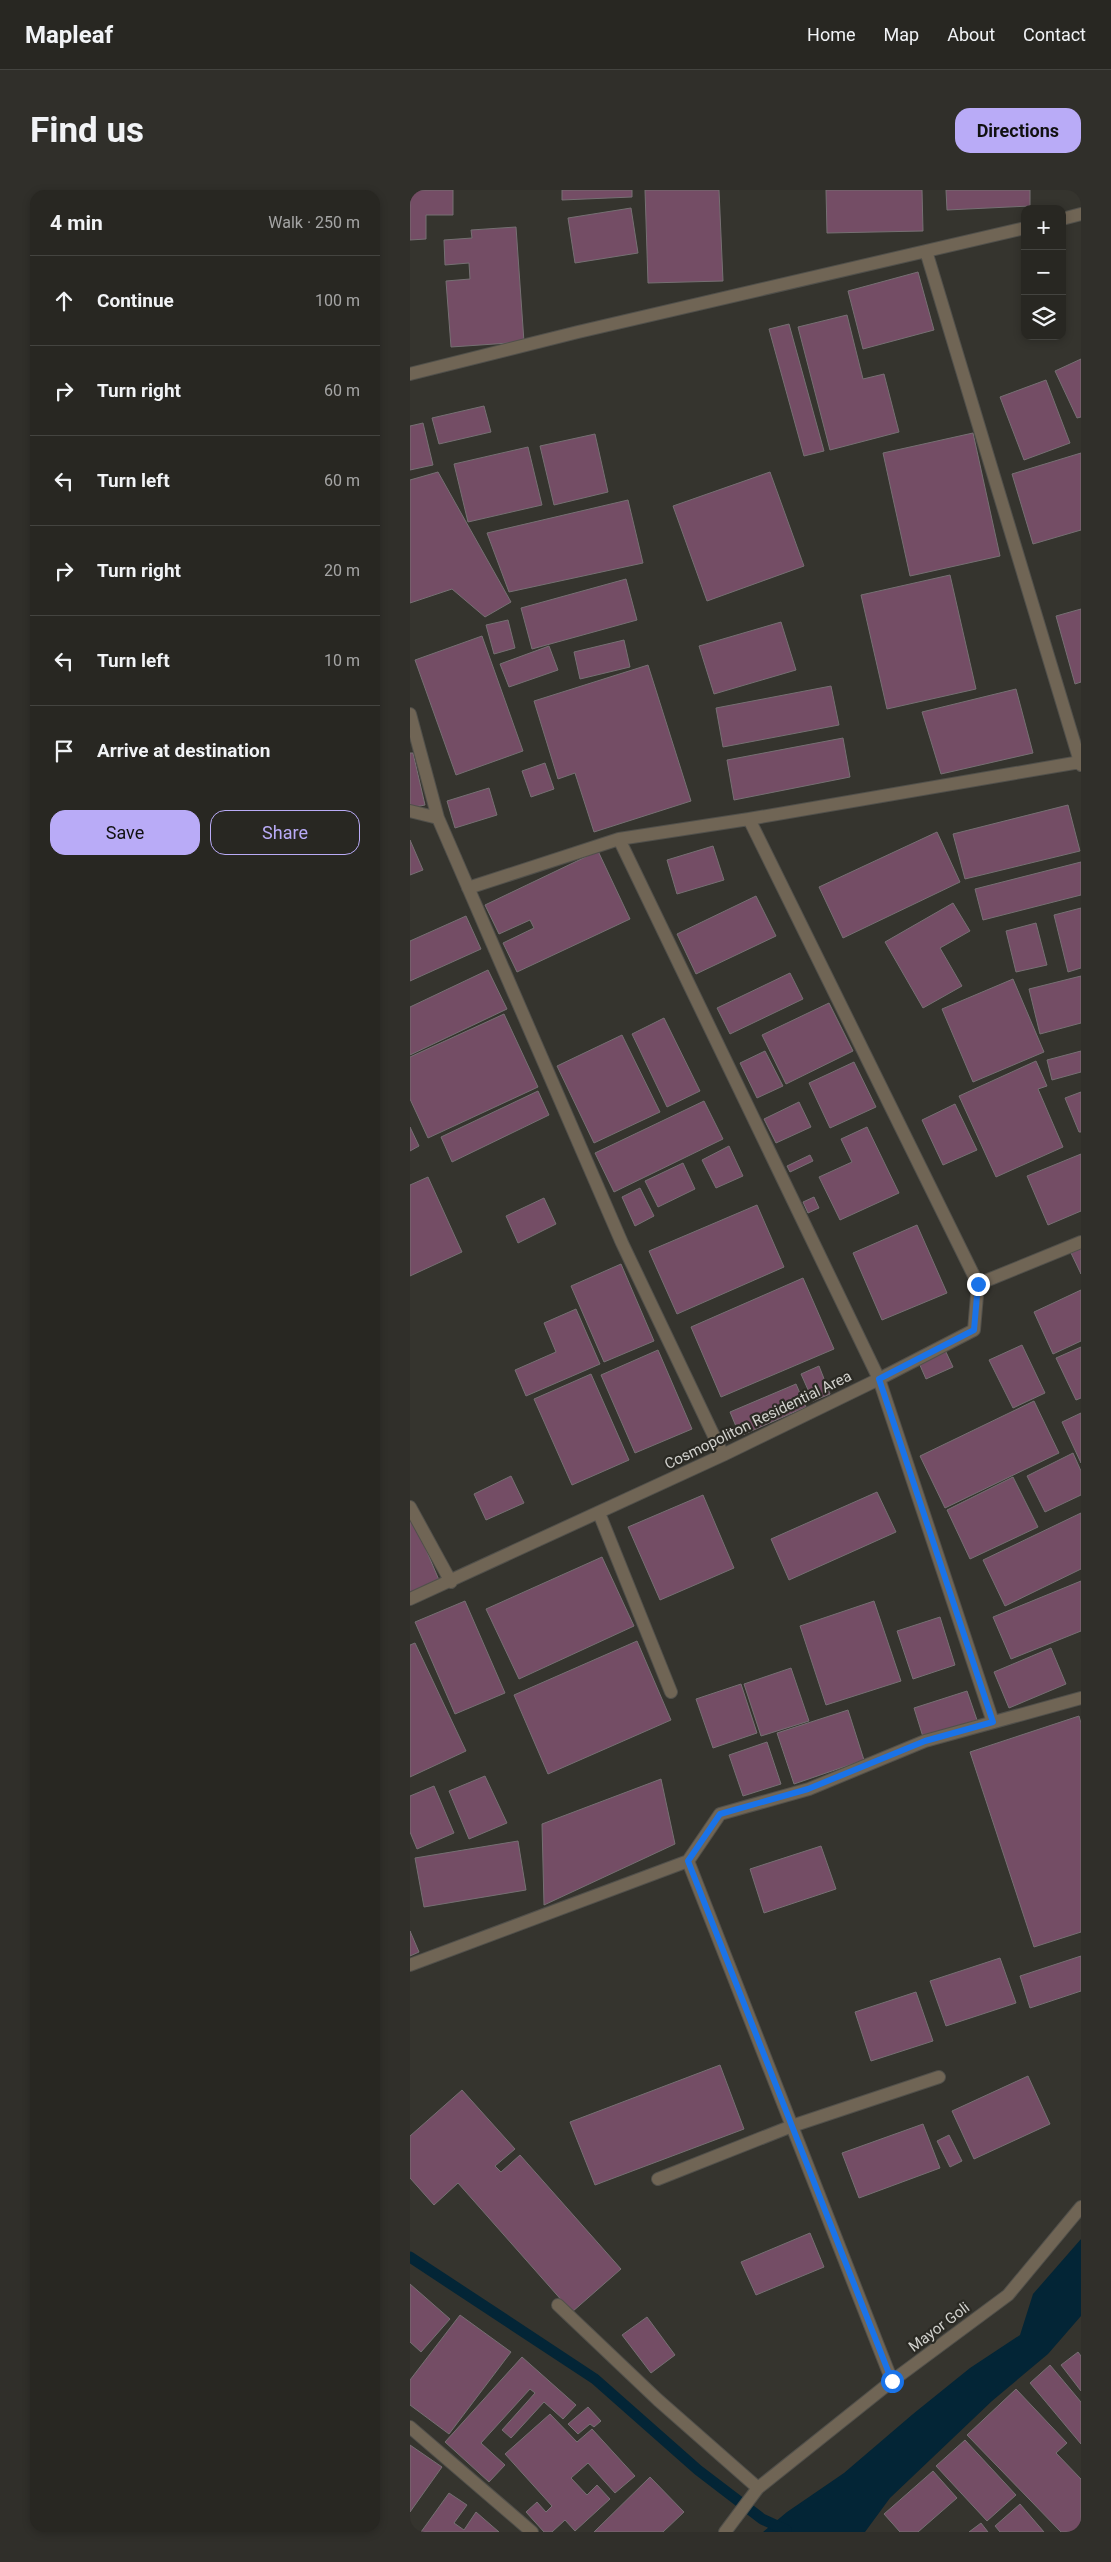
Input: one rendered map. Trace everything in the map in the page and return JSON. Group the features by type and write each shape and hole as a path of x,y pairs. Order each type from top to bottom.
{"street":[{"path":"1066,218 1081,214"},
{"path":"410,374 578,332 1021,229"},
{"path":"468,888 619,839 1080,763 926,251"},
{"path":"410,714 438,818 622,1243 723,1455"},
{"path":"410,811 438,818"},
{"path":"749,818 978,1284 1081,1242"},
{"path":"619,839 879,1379 993,1722"},
{"name":"Cosmopoliton Residential Area","path":"410,1599 451,1582 723,1455 879,1379 974,1330 978,1284"},
{"path":"410,1507 451,1582"},
{"path":"599,1513 671,1692"},
{"path":"410,1965 688,1861 720,1814 808,1789 925,1741 1081,1698"},
{"path":"688,1861 892,2381"},
{"path":"658,2179 792,2126 939,2078"},
{"name":"Mayor Goli","path":"726,2532 755,2490 892,2381 1008,2295 1081,2207"},
{"path":"558,2305 755,2490"},
{"path":"410,2428 532,2532"}],"water":[{"path":"1081,2239 1081,2316 1048,2354 992,2401 890,2498 865,2532 763,2532 787,2512 844,2473 970,2368 1020,2335 1033,2294"}],"building":[{"path":"410,190 453,190 453,215 426,215 426,239 410,240"},
{"path":"562,190 632,190 632,197 562,200"},
{"path":"645,190 719,190 723,281 648,283"},
{"path":"826,190 922,190 923,231 827,233"},
{"path":"946,190 1030,190 1030,205 947,210"},
{"path":"631,208 638,253 575,263 568,218"},
{"path":"516,227 524,342 451,347 446,281 470,279 469,263 445,265 444,240 472,238 471,230"},
{"path":"918,272 934,330 863,349 848,291"},
{"path":"847,315 863,379 884,374 899,432 830,450 798,327"},
{"path":"789,324 824,451 804,456 769,329"},
{"path":"1081,359 1081,417 1077,418 1055,371"},
{"path":"1046,380 1070,443 1024,460 1000,397"},
{"path":"484,406 491,432 439,444 432,418"},
{"path":"423,423 433,465 410,470 410,426"},
{"path":"973,433 1000,556 910,576 883,453"},
{"path":"595,434 608,492 554,505 540,446"},
{"path":"528,447 542,505 468,522 454,464"},
{"path":"1081,453 1081,530 1033,544 1012,474"},
{"path":"438,472 511,602 485,617 452,589 410,603 410,480"},
{"path":"770,472 804,566 707,601 673,506"},
{"path":"628,500 643,563 509,592 487,533"},
{"path":"950,575 976,689 887,709 861,595"},
{"path":"626,579 637,620 532,649 521,608"},
{"path":"1081,609 1081,682 1075,684 1056,616"},
{"path":"508,620 515,648 494,654 486,625"},
{"path":"781,622 796,670 714,694 699,646"},
{"path":"482,636 523,751 456,775 415,660"},
{"path":"624,640 630,667 580,679 574,652"},
{"path":"549,646 558,670 509,687 500,664"},
{"path":"648,665 691,801 594,832 575,773 558,779 534,701"},
{"path":"831,686 839,725 723,747 716,708"},
{"path":"1016,689 1033,753 941,774 922,712"},
{"path":"843,738 850,777 734,800 727,760"},
{"path":"410,753 413,753 425,805 410,808"},
{"path":"545,763 554,789 531,797 522,771"},
{"path":"489,788 497,815 455,828 447,801"},
{"path":"1068,805 1080,851 965,879 953,834"},
{"path":"937,832 960,882 843,938 819,887"},
{"path":"410,840 423,870 410,875"},
{"path":"713,846 724,880 677,894 667,860"},
{"path":"598,851 630,919 517,972 503,943 534,928 530,920 499,934 485,905"},
{"path":"1081,862 1081,895 983,920 975,889"},
{"path":"756,896 776,936 696,974 677,934"},
{"path":"953,903 970,931 940,948 962,986 923,1008 885,942"},
{"path":"1081,908 1081,968 1068,972 1054,915"},
{"path":"466,916 481,949 410,981 410,941"},
{"path":"1036,923 1047,965 1016,972 1006,931"},
{"path":"488,970 507,1009 410,1055 410,1007"},
{"path":"790,973 803,999 730,1034 717,1008"},
{"path":"1081,976 1081,1023 1040,1034 1029,989"},
{"path":"1013,979 1044,1052 973,1082 942,1009"},
{"path":"829,1003 853,1051 786,1084 762,1035"},
{"path":"504,1014 538,1087 428,1138 410,1099 410,1057"},
{"path":"664,1018 700,1091 667,1107 632,1034"},
{"path":"622,1035 660,1112 594,1143 557,1066"},
{"path":"765,1051 783,1086 757,1098 740,1063"},
{"path":"1081,1051 1081,1072 1052,1080 1047,1060"},
{"path":"1036,1061 1047,1086 1038,1089 1063,1147 996,1177 959,1096"},
{"path":"854,1062 876,1107 830,1128 809,1083"},
{"path":"538,1091 549,1115 452,1162 441,1137"},
{"path":"1081,1092 1081,1132 1079,1132 1065,1098"},
{"path":"704,1101 723,1139 614,1192 595,1153"},
{"path":"799,1102 811,1127 776,1143 764,1119"},
{"path":"955,1104 977,1150 943,1165 922,1120"},
{"path":"410,1127 419,1146 410,1151"},
{"path":"867,1127 899,1193 840,1220 819,1177 852,1162 841,1139"},
{"path":"729,1146 743,1176 716,1188 702,1160"},
{"path":"1081,1154 1081,1211 1048,1225 1027,1176"},
{"path":"810,1155 813,1161 790,1172 787,1166"},
{"path":"683,1163 695,1189 658,1207 645,1181"},
{"path":"428,1177 462,1252 410,1276 410,1185"},
{"path":"640,1188 654,1216 635,1226 622,1197"},
{"path":"814,1197 819,1208 808,1213 803,1202"},
{"path":"544,1198 556,1224 518,1243 506,1216"},
{"path":"757,1205 784,1267 677,1314 649,1251"},
{"path":"917,1225 947,1293 882,1320 853,1253"},
{"path":"1081,1248 1081,1274 1071,1253"},
{"path":"621,1264 654,1341 604,1362 571,1286"},
{"path":"803,1278 834,1349 721,1397 691,1327"},
{"path":"1081,1290 1081,1341 1053,1354 1034,1312"},
{"path":"576,1309 600,1364 526,1396 515,1370 556,1352 544,1323"},
{"path":"1022,1345 1045,1393 1013,1408 989,1360"},
{"path":"1081,1347 1081,1398 1076,1400 1056,1358"},
{"path":"658,1350 692,1429 635,1453 601,1375"},
{"path":"945,1350 953,1367 926,1379 919,1363"},
{"path":"819,1366 830,1394 813,1401 801,1374"},
{"path":"591,1374 629,1460 572,1485 534,1399"},
{"path":"796,1384 806,1407 740,1436 730,1412"},
{"path":"1034,1401 1059,1453 945,1508 920,1456"},
{"path":"1081,1413 1081,1463 1062,1422"},
{"path":"1073,1453 1081,1471 1081,1495 1045,1512 1027,1476"},
{"path":"511,1476 524,1503 486,1520 474,1494"},
{"path":"1013,1477 1038,1527 970,1559 947,1510"},
{"path":"877,1492 896,1532 789,1580 771,1539"},
{"path":"703,1495 734,1568 660,1600 628,1527"},
{"path":"410,1512 439,1580 410,1593"},
{"path":"1081,1513 1081,1569 1005,1606 983,1560"},
{"path":"602,1557 634,1626 519,1679 486,1609"},
{"path":"1081,1581 1081,1631 1011,1659 993,1617"},
{"path":"465,1601 505,1693 455,1714 415,1622"},
{"path":"874,1601 901,1681 826,1705 800,1626"},
{"path":"940,1617 955,1665 913,1679 897,1631"},
{"path":"637,1641 671,1720 548,1774 514,1695"},
{"path":"415,1643 466,1751 410,1777 410,1645"},
{"path":"1051,1648 1066,1684 1009,1708 994,1672"},
{"path":"791,1668 809,1721 761,1736 744,1684"},
{"path":"741,1684 757,1733 713,1748 696,1699"},
{"path":"967,1691 977,1720 923,1737 914,1708"},
{"path":"848,1710 864,1760 794,1784 777,1733"},
{"path":"1079,1716 1081,1723 1081,1932 1034,1947 970,1752"},
{"path":"767,1742 781,1784 743,1796 729,1755"},
{"path":"485,1776 507,1823 469,1839 449,1791"},
{"path":"661,1779 675,1844 544,1905 542,1824"},
{"path":"434,1786 454,1833 417,1849 410,1832 410,1796"},
{"path":"518,1841 526,1890 424,1907 415,1858"},
{"path":"821,1846 836,1889 764,1913 750,1869"},
{"path":"410,1931 419,1952 410,1956"},
{"path":"1081,1956 1081,1991 1030,2008 1020,1976"},
{"path":"1000,1958 1016,2003 946,2026 930,1981"},
{"path":"916,1992 933,2041 871,2061 855,2012"},
{"path":"720,2065 744,2129 595,2185 570,2122"},
{"path":"1028,2076 1050,2124 974,2159 952,2111"},
{"path":"462,2090 515,2149 495,2166 501,2172 520,2155 621,2269 572,2312 458,2183 434,2205 410,2178 410,2136"},
{"path":"923,2124 940,2168 859,2198 842,2153"},
{"path":"949,2135 962,2161 950,2167 937,2141"},
{"path":"810,2233 824,2267 756,2295 741,2262"},
{"path":"410,2284 450,2319 421,2352 410,2342"},
{"path":"460,2315 511,2352 449,2434 410,2405 410,2380"},
{"path":"647,2317 675,2355 651,2373 622,2335"},
{"path":"1078,2352 1081,2356 1081,2391 1061,2365"},
{"path":"522,2357 576,2405 563,2419 544,2402 511,2438 502,2430 535,2393 530,2389 481,2443 505,2465 489,2482 445,2442"},
{"path":"1050,2365 1081,2402 1081,2444 1030,2383"},
{"path":"1016,2389 1067,2443 1056,2453 1081,2479 1081,2532 1061,2532 967,2435"},
{"path":"588,2407 601,2421 594,2427 590,2424 578,2434 568,2424"},
{"path":"550,2414 577,2442 592,2429 635,2476 615,2493 588,2463 571,2478 587,2495 597,2485 610,2499 575,2531 565,2520 552,2532 544,2532 526,2512 537,2502 546,2512 552,2506 505,2454"},
{"path":"965,2440 1016,2495 987,2521 936,2466"},
{"path":"410,2445 442,2467 410,2512"},
{"path":"933,2471 957,2498 918,2532 900,2532 884,2514"},
{"path":"650,2477 684,2512 663,2532 594,2532"},
{"path":"449,2493 467,2505 454,2523 464,2530 476,2512 499,2532 421,2532"},
{"path":"1020,2504 1044,2532 1000,2532 995,2526"},
{"path":"981,2523 988,2532 969,2532"}],"waterway":[{"path":"410,2257 595,2379 698,2470 762,2519 786,2530"}],"route":[{"path":"892,2381 688,1861 720,1814 808,1789 925,1741 993,1722 879,1379 974,1330 978,1284"}]}
